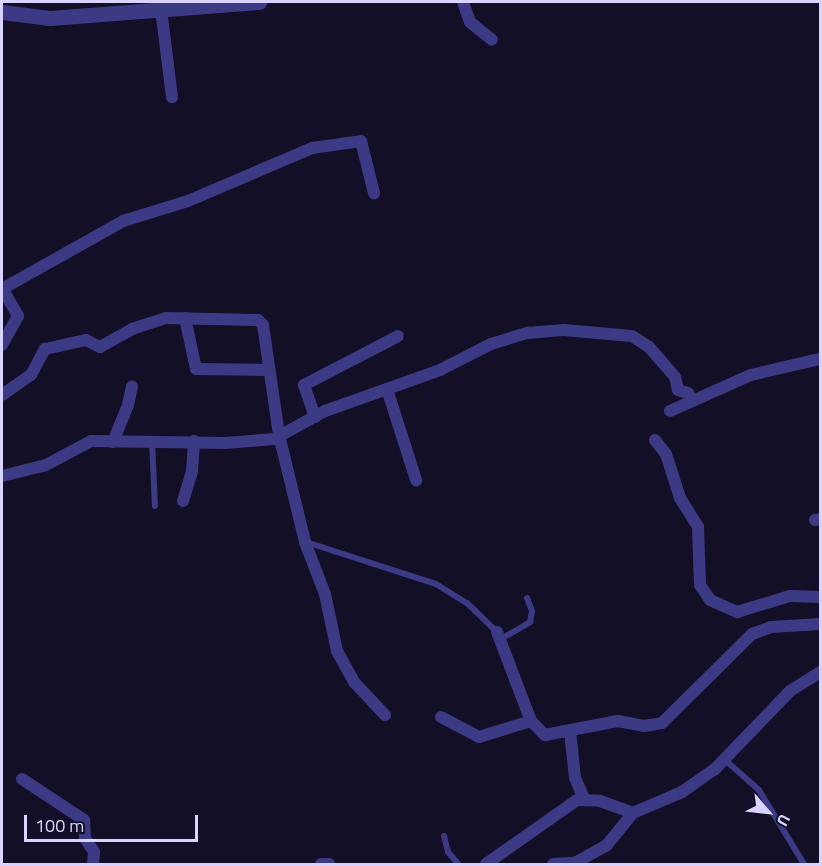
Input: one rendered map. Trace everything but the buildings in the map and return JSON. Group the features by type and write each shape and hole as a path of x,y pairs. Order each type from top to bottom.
{"street":[{"path":"2,12 40,18 259,2"},
{"path":"463,2 470,22 492,40"},
{"path":"161,9 172,97"},
{"path":"2,345 18,316 2,289 123,221 188,201 312,148 361,141 374,193"},
{"path":"185,318 196,369 269,370"},
{"path":"2,395 31,375 45,349 86,340 100,347 149,323 185,318 258,320 263,325 279,435 305,542 321,579 341,661 385,715"},
{"path":"2,476 46,465 85,442 244,443 279,435 315,417 468,359 504,339 564,330 632,336 649,347 675,377 678,390 688,393 692,401"},
{"path":"315,417 304,385 398,336"},
{"path":"670,411 751,375 820,359"},
{"path":"113,442 132,386"},
{"path":"387,389 416,480"},
{"path":"656,440 666,454 680,498 696,520 700,585 710,600 737,612 790,597 820,597"},
{"path":"183,501 192,471 194,441"},
{"path":"499,635 531,721 545,735 618,721 644,726 662,723 752,634 771,627 820,624"},
{"path":"553,864 574,864 606,846 633,813 682,792 724,759 790,691 820,672"},
{"path":"441,717 479,737 531,721"},
{"path":"570,731 575,778 584,798"},
{"path":"22,779 84,820 86,838 94,852 93,864"},
{"path":"486,864 562,807 584,798 633,813"},
{"path":"321,864 329,864"}],"lane":[{"path":"152,441 155,506"},
{"path":"305,542 436,584 467,603 499,635 530,622 533,615 527,598"},
{"path":"724,759 759,790 804,864"},
{"path":"444,836 448,852 458,864"}]}
